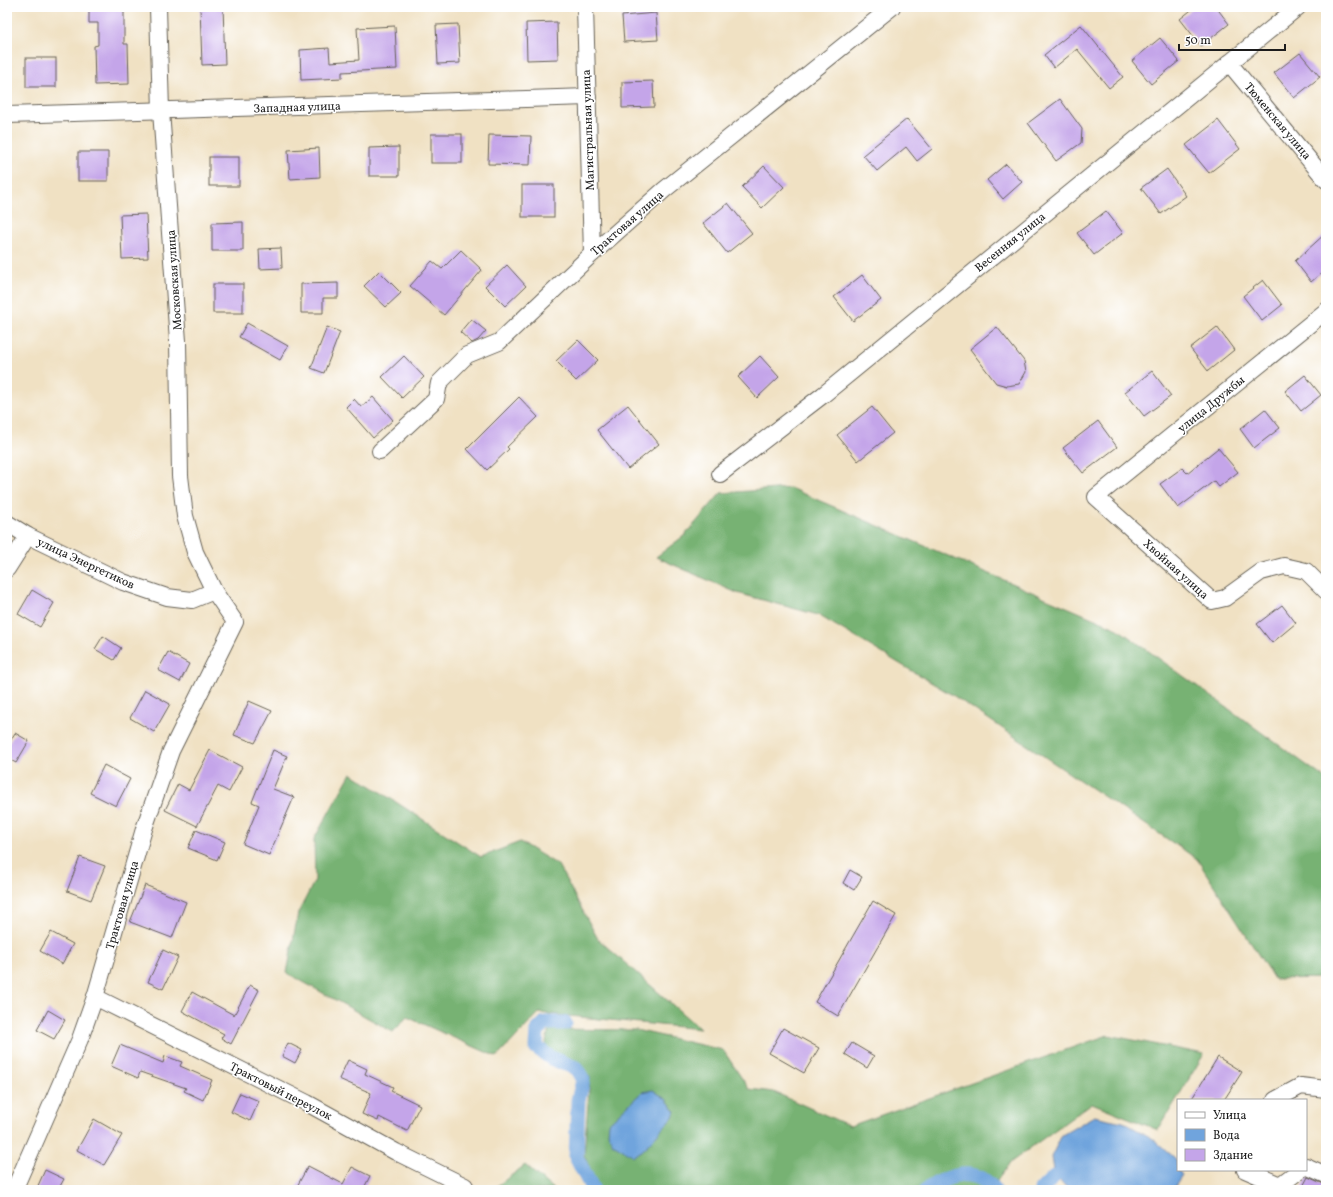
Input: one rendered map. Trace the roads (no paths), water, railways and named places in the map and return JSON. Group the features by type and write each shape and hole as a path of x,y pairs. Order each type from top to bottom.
{"street":[{"name":"Московская улица","path":"158,7 162,111 178,341 180,476 185,516 196,552 214,591 235,622"},
{"name":"Магистральная улица","path":"585,7 592,254"},
{"name":"Трактовая улица","path":"380,450 436,399 439,382 467,355 499,342 592,254 664,190 892,7"},
{"name":"Весенняя улица","path":"720,474 823,394 1298,7"},
{"name":"Тюменская улица","path":"1229,63 1326,180"},
{"name":"Западная улица","path":"7,115 588,97"},
{"name":"улица Дружбы","path":"1096,497 1326,311"},
{"name":"Хвойная улица","path":"1096,497 1212,601 1225,598 1261,572 1284,566 1306,572 1326,591"},
{"name":"улица Энергетиков","path":"7,523 28,536 123,582 167,597 192,600 214,591"},
{"path":"7,569 28,536"},
{"name":"Трактовая улица","path":"14,1190 80,1039 96,997 144,829 171,751 235,622"},
{"name":"Трактовый переулок","path":"96,997 307,1103 396,1152 465,1186"},
{"path":"1277,1099 1301,1086 1326,1089"},
{"path":"1307,1166 1326,1175"},
{"path":"1247,1171 1280,1185 1299,1171"}],"water":[{"path":"653,1090 666,1099 675,1111 673,1117 642,1151 633,1156 613,1144 608,1133 609,1123 642,1092"},
{"path":"1094,1116 1123,1122 1152,1138 1176,1159 1177,1171 1182,1175 1172,1190 1072,1190 1054,1177 1051,1157 1062,1135"}],"waterway":[{"path":"565,1023 545,1023 537,1031 536,1047 551,1058 576,1068 583,1080 578,1100 576,1157 593,1190"},
{"path":"926,1190 943,1180 962,1175 979,1177 987,1182 994,1190"},
{"path":"1041,1190 1054,1177"}]}
